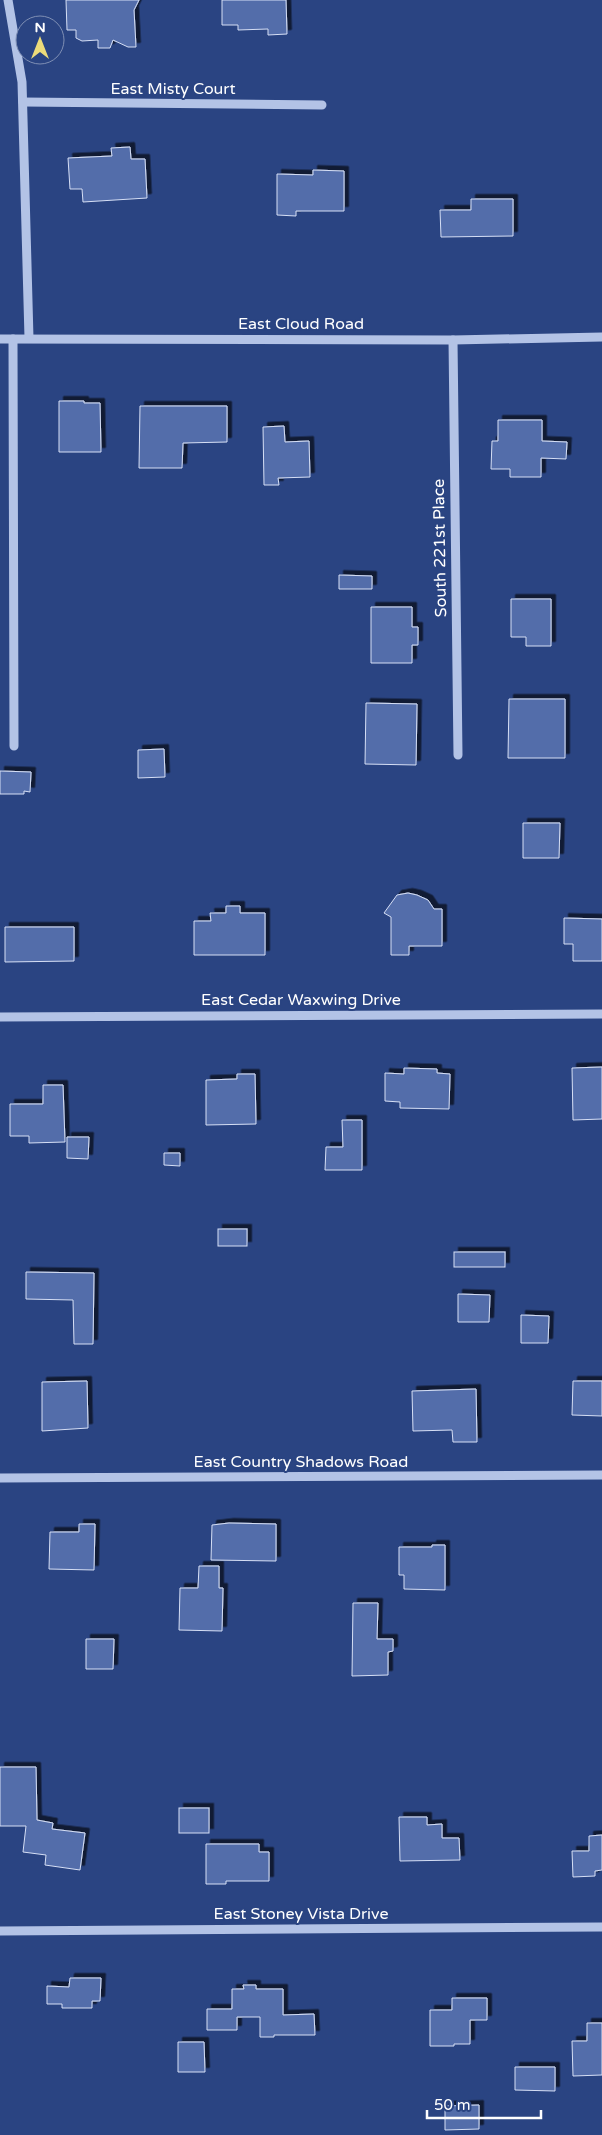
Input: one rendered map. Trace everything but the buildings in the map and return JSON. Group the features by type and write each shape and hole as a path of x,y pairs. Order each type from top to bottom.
{"street":[{"path":"8,0 22,82 29,338"},
{"name":"East Misty Court","path":"23,102 322,105"},
{"name":"East Cloud Road","path":"0,339 453,340 602,337"},
{"path":"13,339 14,746"},
{"name":"South 221st Place","path":"453,340 458,755"},
{"name":"East Cedar Waxwing Drive","path":"0,1017 602,1014"},
{"name":"East Country Shadows Road","path":"0,1478 602,1475"},
{"name":"East Stoney Vista Drive","path":"0,1931 602,1927"}]}
